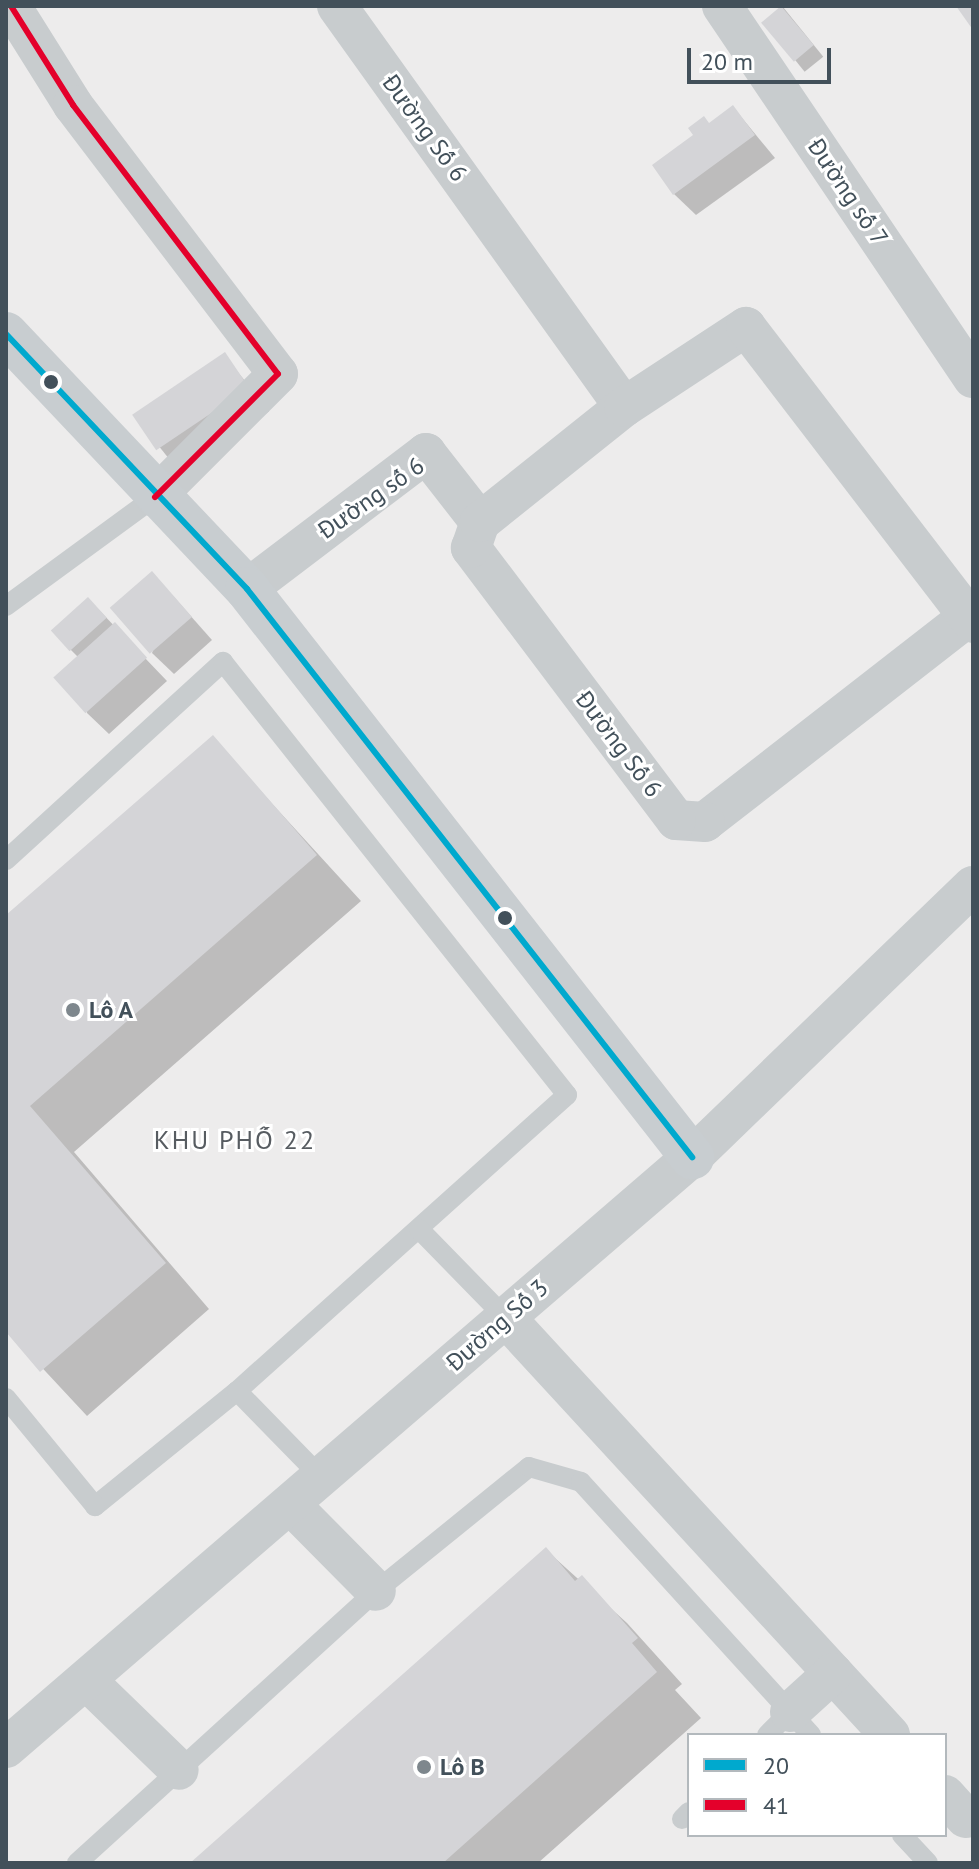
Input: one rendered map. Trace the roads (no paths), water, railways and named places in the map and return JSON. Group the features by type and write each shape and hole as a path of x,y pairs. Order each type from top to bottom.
{"street":[{"path":"11,6 73,105 278,374 155,497"},
{"name":"Đường Số 6","path":"337,6 624,407"},
{"name":"Đường số 7","path":"722,6 973,378"},
{"name":"Đường Số 6","path":"746,327 971,620 705,822 676,820 471,548 480,522 624,407 746,327"},
{"path":"6,334 155,497 247,589 692,1157"},
{"name":"Đường số 6","path":"247,589 426,453 480,522"},
{"name":"Đường Số 3","path":"6,1748 692,1157 971,894"},
{"path":"506,1318 888,1733"},
{"path":"290,1504 376,1591"},
{"path":"789,1727 833,1673"},
{"path":"86,1680 179,1770"}],"lane":[{"path":"6,606 155,497"},
{"path":"6,860 223,662 567,1095 237,1391 95,1506 6,1398"},
{"path":"419,1229 506,1318"},
{"path":"237,1391 321,1477"},
{"path":"77,1863 376,1591 529,1467 581,1482 789,1727"},
{"path":"904,1837 928,1863"}],"place":[{"name":"Lô A","path":"73,1010"},
{"name":"Lô B","path":"424,1767"}],"district":[{"name":"KHU PHỐ 22","path":"235,1140"}]}
